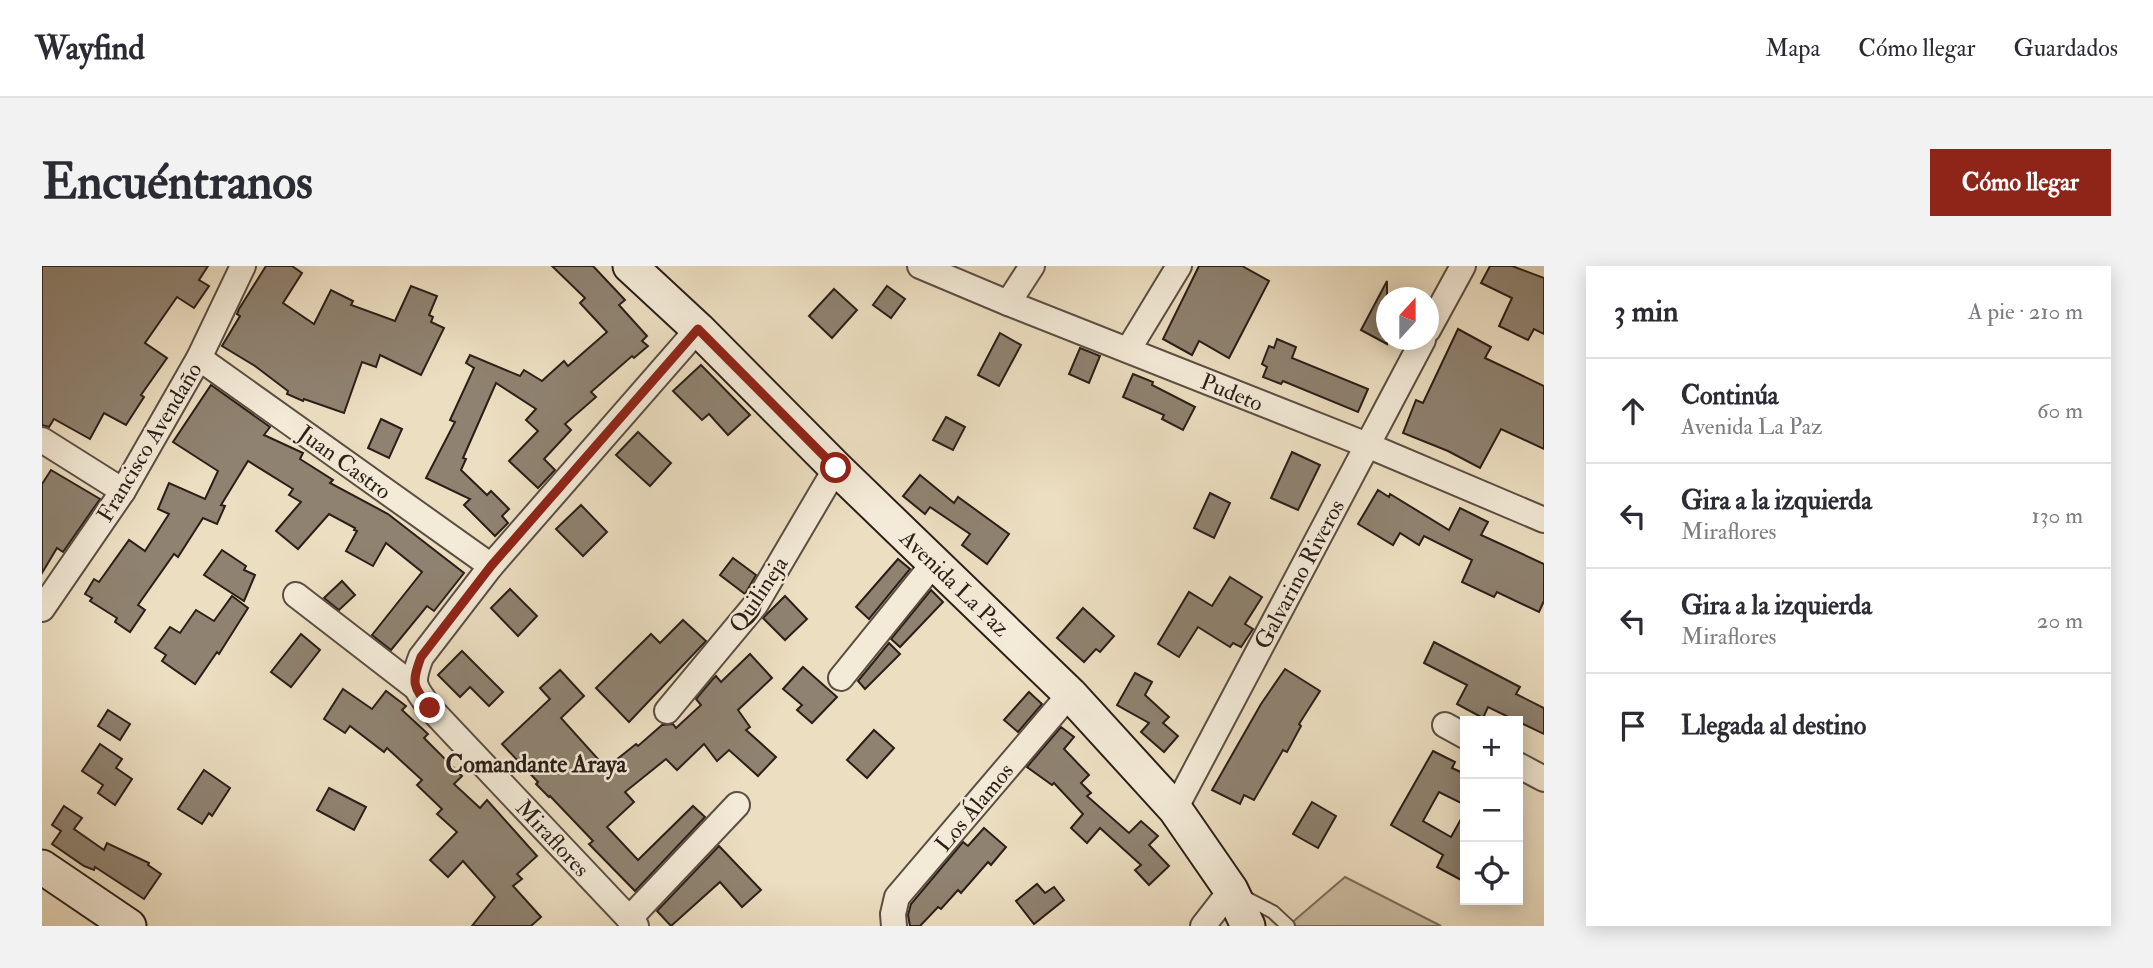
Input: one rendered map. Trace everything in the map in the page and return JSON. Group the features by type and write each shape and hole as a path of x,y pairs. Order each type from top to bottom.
{"street":[{"name":"Francisco Avendaño","path":"42,609 123,491 199,358 243,266"},
{"name":"Avenida La Paz","path":"630,266 698,329 836,468 1070,694 1175,809 1231,890 1248,926"},
{"name":"Pudeto","path":"920,266 1367,445 1544,520"},
{"path":"1008,303 1032,266"},
{"path":"1128,350 1179,266"},
{"path":"1439,311 1463,266"},
{"path":"415,687 415,672 421,657 491,566 698,329"},
{"name":"Galvarino Riveros","path":"1175,809 1418,350"},
{"name":"Juan Castro","path":"199,358 491,566"},
{"path":"42,440 123,491"},
{"name":"Quilineja","path":"667,710 756,604 836,468"},
{"path":"841,678 934,563"},
{"name":"Miraflores","path":"296,596 415,687 430,708 632,922"},
{"name":"Los Álamos","path":"894,926 893,914 897,897 1070,694"},
{"path":"1523,768 1544,779"},
{"path":"632,922 737,805"},
{"path":"42,867 130,926"},
{"path":"1203,926 1231,890"}],"lane":[{"path":"1231,890 1273,912 1288,926"}],"shaded area":[{"path":"1345,877 1441,926 1288,926"}],"building":[{"path":"42,266 208,266 199,280 209,286 194,308 177,297 145,343 167,358 141,395 144,397 126,425 104,413 90,439 54,419 49,427 42,425"},
{"path":"266,266 292,266 302,273 283,303 314,324 331,290 353,301 351,305 395,321 411,286 437,296 429,315 433,317 431,322 444,328 421,375 380,355 376,367 362,362 344,413 287,394 288,391 255,366 222,346 240,316 237,314 239,309"},
{"path":"552,266 593,266 625,300 619,305 647,336 642,341 648,346 634,358 632,356 591,392 596,397 565,424 571,430 544,459 555,470 538,488 509,461 538,431 526,420 536,409 496,383 463,458 466,459 461,470 487,495 491,491 509,509 502,516 508,523 495,536 464,505 470,499 426,478 455,422 450,420 474,368 466,363 470,355 520,376 524,370 542,381 564,361 568,366 607,332 580,303 585,298"},
{"path":"1199,266 1242,266 1269,281 1229,358 1199,341 1192,355 1163,339"},
{"path":"1490,266 1512,266 1544,278 1544,334 1534,329 1528,340 1499,326 1512,298 1481,283"},
{"path":"887,286 905,299 891,318 873,305"},
{"path":"834,289 857,310 832,338 809,316"},
{"path":"1376,302 1376,338 1361,330"},
{"path":"1458,329 1491,347 1485,358 1544,386 1544,449 1501,429 1480,468 1448,451 1403,433 1416,400 1423,403"},
{"path":"1000,333 1021,345 999,386 978,375"},
{"path":"1277,339 1296,347 1292,358 1368,389 1358,412 1283,381 1281,384 1263,377 1267,367 1262,364 1269,346 1274,348"},
{"path":"1080,348 1100,356 1089,383 1069,374"},
{"path":"701,365 750,415 728,435 709,414 702,420 673,391"},
{"path":"1133,374 1153,382 1152,385 1195,407 1183,430 1162,419 1164,415 1123,397"},
{"path":"211,385 270,427 264,435 303,453 300,459 333,480 330,483 388,514 464,573 434,611 427,606 391,650 372,635 422,572 386,543 373,566 346,551 357,531 329,514 298,549 276,531 301,502 289,495 293,489 248,461 221,505 225,506 217,524 203,518 178,557 174,554 138,605 145,610 130,632 115,622 117,618 90,601 92,598 85,594 94,579 99,582 129,540 145,551 169,514 158,509 169,483 205,499 218,471 173,442"},
{"path":"946,417 965,427 953,450 933,440"},
{"path":"381,419 402,429 389,458 368,448"},
{"path":"638,432 671,463 650,486 616,455"},
{"path":"1292,452 1320,465 1298,510 1271,498"},
{"path":"51,470 100,499 63,552 57,548 42,573 42,484"},
{"path":"920,475 954,503 958,497 1009,534 987,564 962,545 970,534 930,507 925,514 903,496"},
{"path":"1378,490 1389,497 1390,494 1449,530 1460,508 1488,522 1481,535 1544,564 1544,601 1539,612 1497,592 1494,597 1462,582 1472,560 1424,536 1419,545 1400,533 1393,545 1358,524"},
{"path":"1210,493 1230,503 1214,538 1194,528"},
{"path":"581,505 607,532 583,556 556,529"},
{"path":"222,550 246,566 244,570 255,575 244,601 204,575"},
{"path":"733,558 756,575 745,594 720,575"},
{"path":"898,559 910,569 869,619 856,607"},
{"path":"1230,577 1262,597 1245,624 1253,629 1241,647 1233,643 1230,647 1198,627 1179,657 1158,644 1189,592 1212,606"},
{"path":"342,581 355,595 339,610 324,598"},
{"path":"510,589 537,616 518,636 491,608"},
{"path":"931,590 943,602 900,647 891,639"},
{"path":"232,596 248,608 219,654 217,652 195,684 162,661 166,655 155,648 170,627 180,633 196,610 214,621"},
{"path":"785,596 807,619 785,640 763,618"},
{"path":"1083,608 1114,636 1100,652 1096,649 1084,662 1057,638"},
{"path":"683,620 706,641 629,722 596,688 651,634 660,643"},
{"path":"301,634 320,650 291,687 271,672"},
{"path":"1434,642 1520,687 1516,694 1544,708 1544,734 1523,724 1523,716 1507,716 1488,707 1484,716 1479,716 1457,704 1467,685 1424,663"},
{"path":"889,643 900,654 865,689 858,681"},
{"path":"462,651 503,692 489,706 470,687 460,697 438,675"},
{"path":"750,654 772,678 738,710 750,727 746,730 776,757 758,776 729,750 717,761 704,744 677,770 666,759 625,792 634,802 607,827 638,860 693,806 705,817 635,891 589,844 593,841 536,784 538,782 502,744 550,699 540,688 560,670 584,696 561,718 606,768 662,725 673,724 676,728 701,705 696,699 716,676 721,682"},
{"path":"803,667 837,697 812,723 797,710 802,705 783,689"},
{"path":"1285,669 1320,691 1299,724 1301,726 1287,752 1283,750 1254,800 1244,795 1240,804 1212,790 1261,704"},
{"path":"1135,673 1152,682 1145,695 1169,717 1163,723 1178,736 1164,752 1141,732 1149,723 1117,705"},
{"path":"343,689 372,709 386,691 406,706 402,710 428,734 424,738 462,776 454,784 480,808 487,800 537,856 517,874 522,879 513,886 541,917 531,926 472,926 495,897 463,861 448,877 430,860 457,832 437,814 442,809 417,785 422,780 387,748 384,752 350,726 345,733 324,719"},
{"path":"1029,692 1042,704 1018,732 1004,720"},
{"path":"108,710 130,724 120,740 98,726"},
{"path":"1061,727 1074,737 1064,749 1089,775 1081,783 1091,793 1087,796 1129,833 1141,821 1158,836 1149,845 1169,866 1149,885 1135,870 1141,865 1100,828 1087,843 1071,828 1083,814 1054,783 1052,785 1027,767"},
{"path":"874,730 894,748 867,778 847,760"},
{"path":"100,744 122,759 116,768 132,779 115,805 98,793 103,785 82,771"},
{"path":"1433,751 1455,762 1452,768 1460,772 1460,802 1439,792 1423,821 1451,837 1460,821 1460,879 1437,867 1443,855 1391,825"},
{"path":"204,770 230,788 212,816 209,813 202,824 178,809"},
{"path":"329,788 366,807 354,830 317,810"},
{"path":"1312,802 1336,816 1318,848 1293,834"},
{"path":"64,806 82,818 74,829 104,850 107,843 149,863 148,865 161,874 144,899 95,867 94,870 84,866 52,844 61,831 52,825"},
{"path":"984,828 1006,847 991,865 988,862 961,893 958,890 941,909 938,907 920,926 910,926 908,915 911,904 963,842 968,846"},
{"path":"719,846 761,890 742,907 720,882 671,926 657,911"},
{"path":"1037,884 1045,893 1054,887 1064,900 1034,924 1016,901"}],"district":[{"name":"Comandante Araya","path":"536,764"}],"route":[{"path":"430,708 415,687 415,672 421,657 491,566 698,329 836,468"}]}
